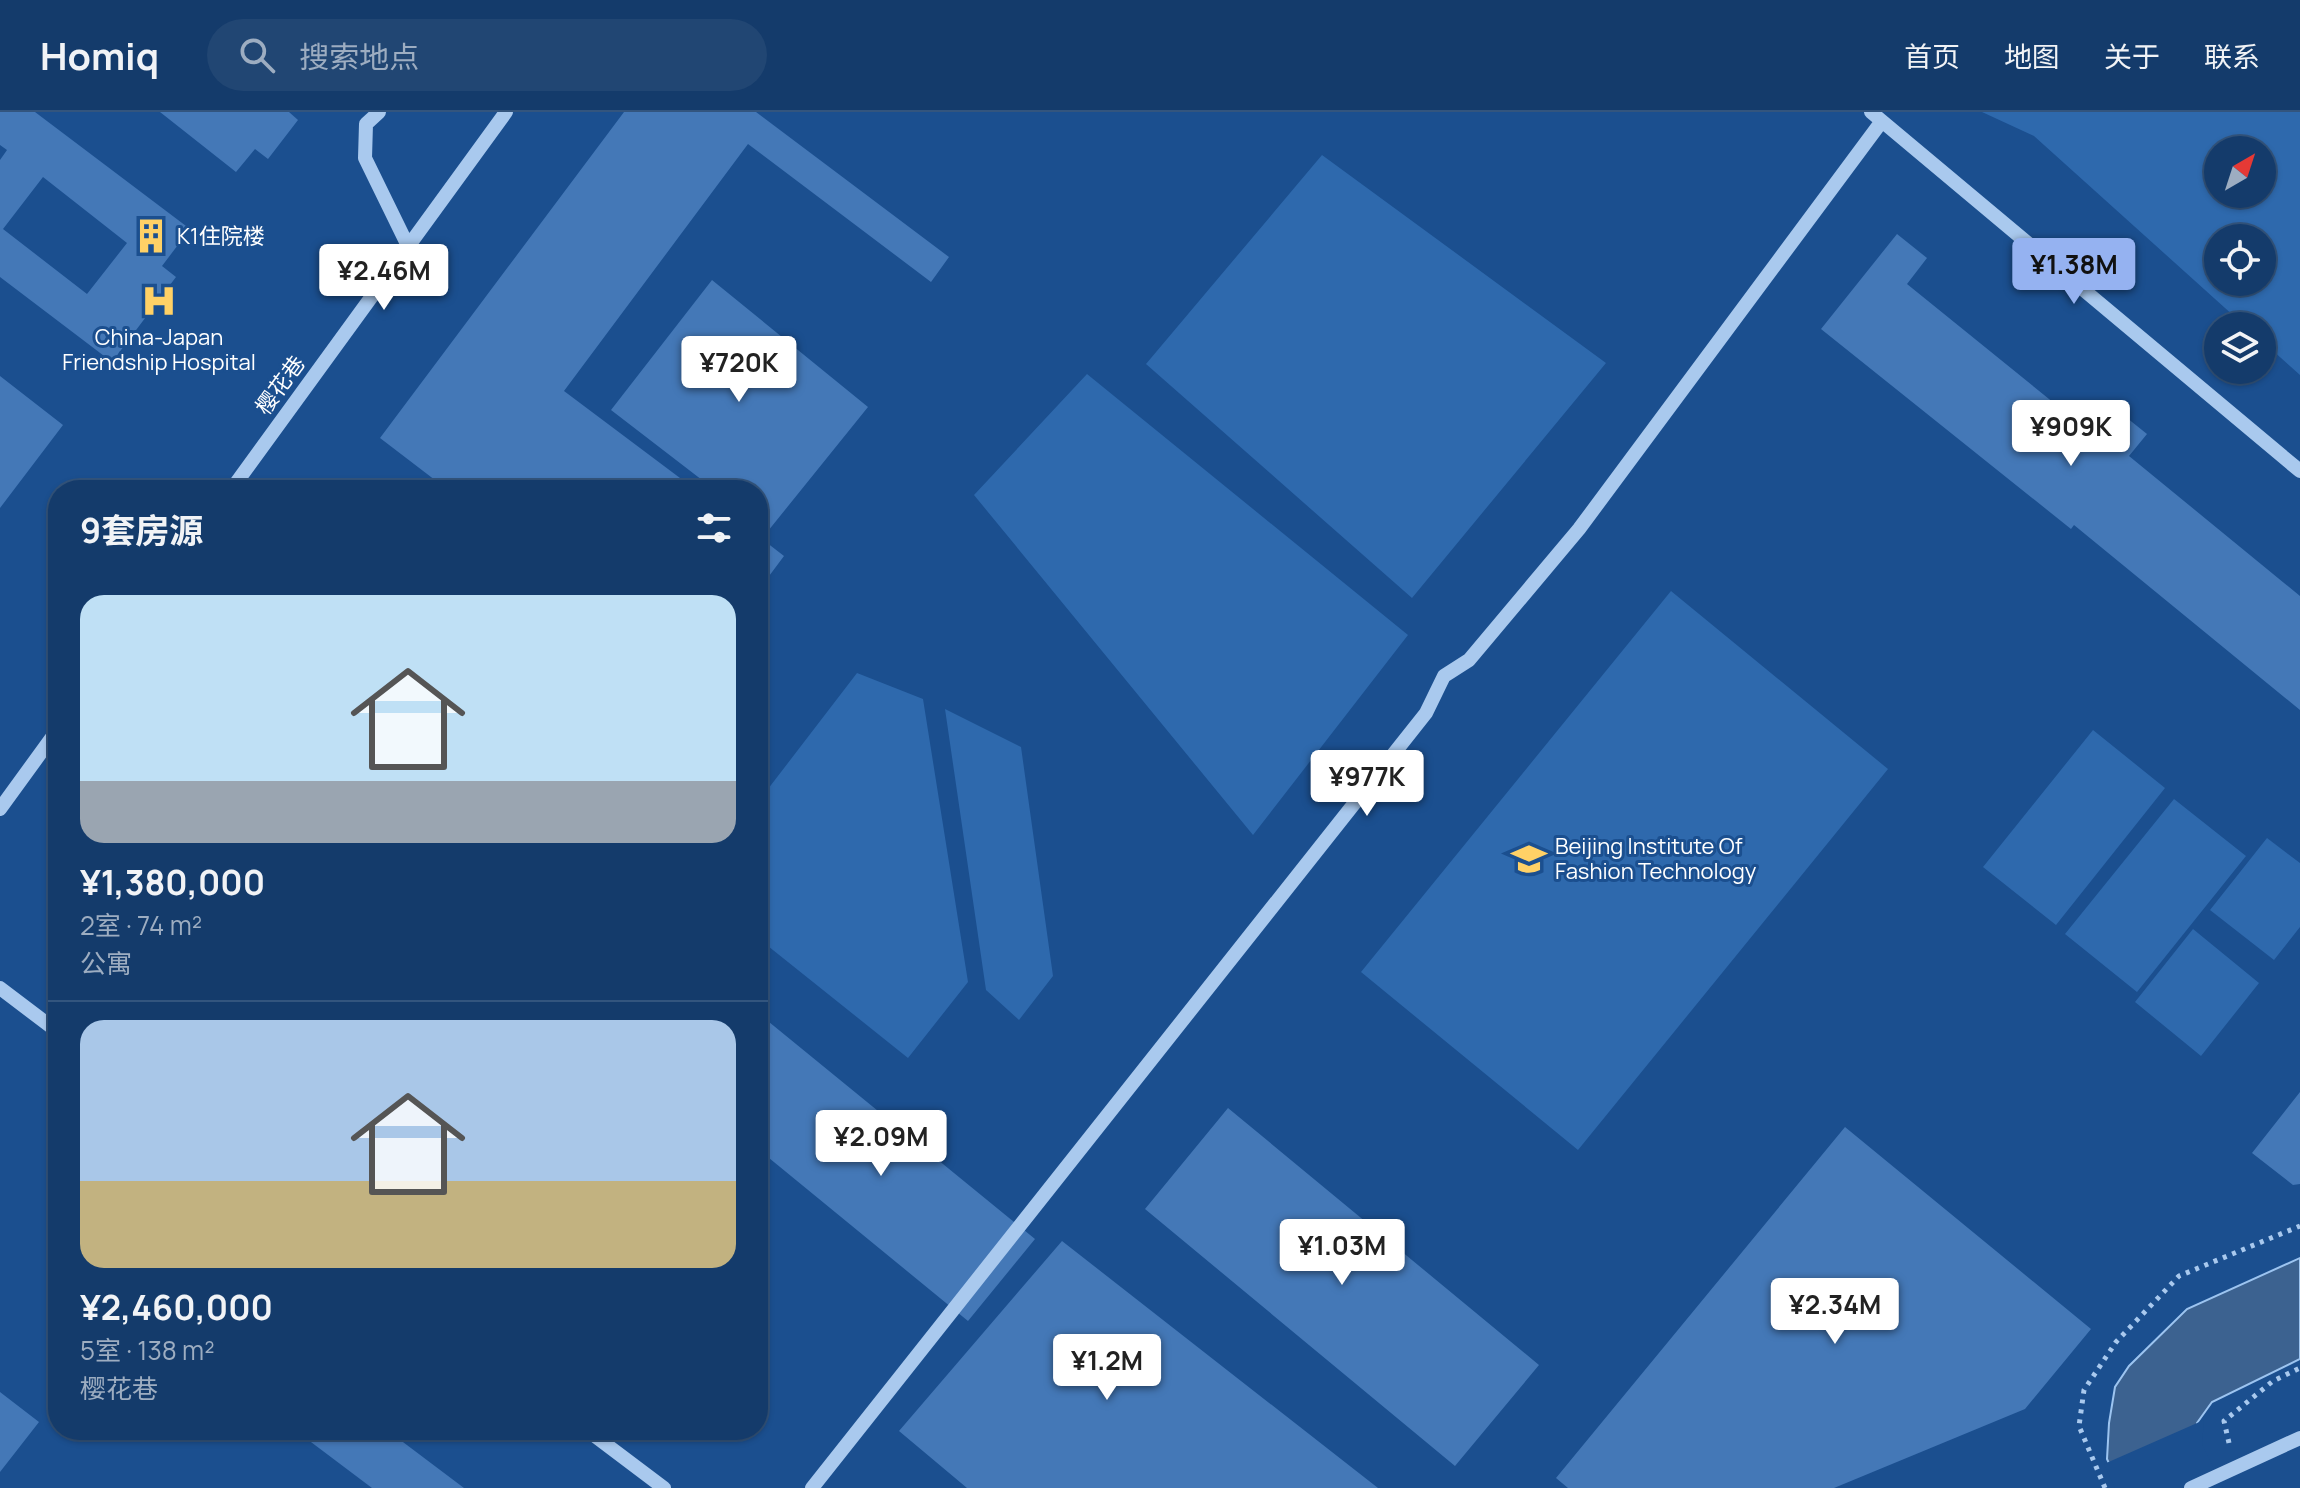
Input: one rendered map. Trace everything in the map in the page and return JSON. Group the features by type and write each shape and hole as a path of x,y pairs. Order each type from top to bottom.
{"street":[{"path":"379,112 366,124 365,158 408,246"},
{"name":"樱花巷","path":"238,480 506,112"},
{"path":"812,1488 1426,713 1444,676 1469,660 1579,529 1877,116 2300,471"},
{"path":"0,809 48,743"},
{"path":"0,988 48,1024"},
{"path":"2191,1488 2297,1439"},
{"path":"600,1440 664,1488"}],"path":[{"path":"2105,1488 2079,1426 2084,1390 2116,1342 2179,1276 2300,1226"},
{"path":"2230,1446 2224,1421 2273,1381 2300,1368"}],"shaded area":[{"path":"1982,112 2300,112 2300,375 2276,354 2276,312 2229,312 2212,296 2276,296 2276,224 2204,224 2204,289 2034,136"},
{"path":"1322,155 1606,363 1412,598 1146,364"},
{"path":"1087,374 1408,635 1253,835 974,495"},
{"path":"1671,591 1888,769 1578,1150 1361,972"},
{"path":"857,673 923,699 968,982 908,1058 768,946 768,789"},
{"path":"945,709 1021,747 1053,976 1019,1020 986,990"},
{"path":"2093,730 2165,788 2056,925 1983,867"},
{"path":"2174,799 2246,856 2137,992 2065,934"},
{"path":"2267,838 2300,863 2300,927 2274,960 2210,910"},
{"path":"2193,929 2259,983 2201,1056 2135,1002"},
{"path":"2300,1258 2300,1359 2212,1402 2197,1423 2199,1445 2120,1488 2107,1459 2109,1423 2115,1387 2129,1366 2187,1309"}],"pier":[{"path":"2204,1420 2202,1444 2223,1488 2115,1488 2104,1464"}],"building":[{"name":"K1住院楼","path":"0,112 35,112 190,229 162,266 176,277 112,362 0,277 0,160 7,150 0,145","holes":["43,177 127,243 87,294 3,229"]},
{"path":"160,112 289,112 298,120 268,159 255,149 236,172"},
{"path":"624,112 756,112 949,257 931,282 748,144 564,391 683,480 435,480 380,438"},
{"path":"1897,234 1927,258 1907,284 2091,433 2112,406 2147,434 2129,456 2300,596 2300,710 2074,525 2071,529 1821,329"},
{"path":"712,280 868,407 768,531 768,480 702,480 611,410"},
{"path":"0,376 63,425 0,508"},
{"path":"768,544 784,556 768,578"},
{"path":"768,1021 1035,1239 968,1321 768,1157"},
{"path":"2300,1092 2300,1184 2293,1185 2252,1153"},
{"path":"1228,1108 1539,1365 1455,1466 1145,1209"},
{"path":"1845,1127 2091,1329 2025,1409 1834,1488 1568,1488 1556,1478"},
{"path":"1062,1241 1378,1488 967,1488 899,1431"},
{"path":"0,1392 39,1422 0,1472"},
{"path":"308,1440 400,1440 464,1488 372,1488"}],"place":[{"name":"K1住院楼","path":"151,236"},
{"name":"China-Japan Friendship Hospital","path":"159,301"},
{"name":"Beijing Institute Of Fashion Technology","path":"1529,859"}]}
